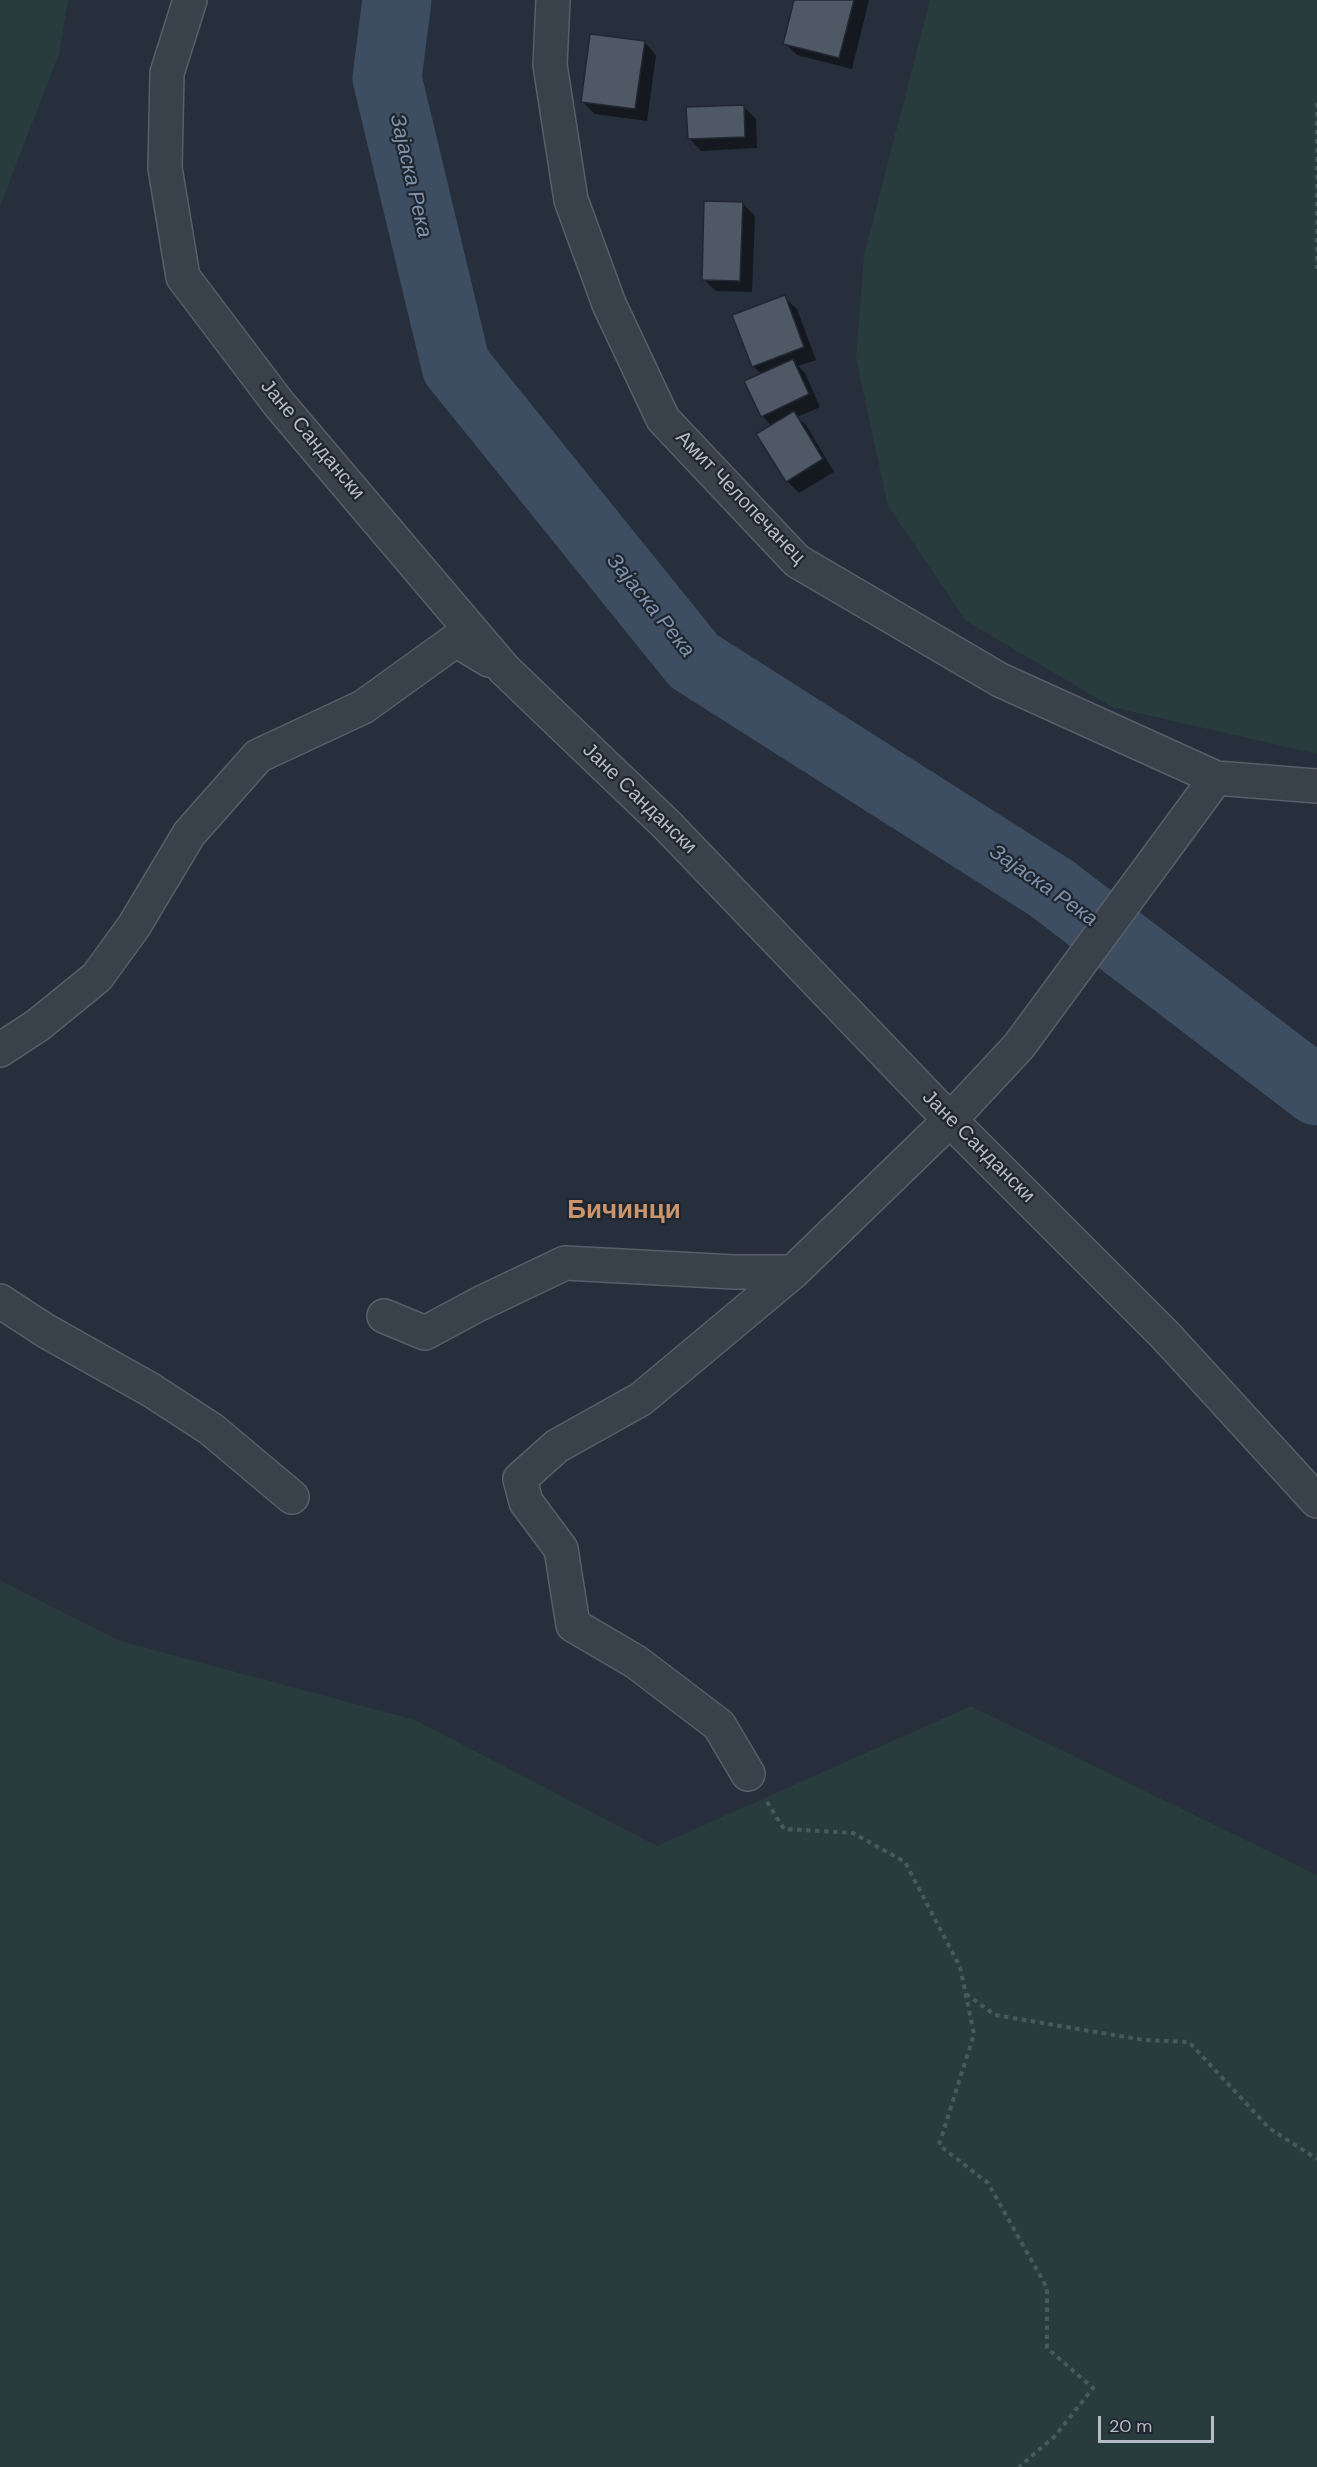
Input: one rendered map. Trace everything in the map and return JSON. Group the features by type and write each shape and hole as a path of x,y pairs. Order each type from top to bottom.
{"street":[{"name":"Јане Сандански","path":"190,0 167,73 165,168 183,277 279,404 504,669 667,825 950,1120 1165,1335 1317,1501"},
{"name":"Амит Челопечанец","path":"553,0 550,65 571,200 609,304 663,419 797,561 1000,680 1215,778 1317,786"},
{"path":"0,1050 38,1025 97,977 134,926 189,834 258,756 363,707 456,640 504,669"},
{"path":"748,1774 719,1725 636,1662 573,1625 561,1550 526,1502 520,1479 556,1446 641,1398 793,1272 950,1120 1019,1046 1215,778"},
{"path":"384,1316 426,1333 479,1304 565,1263 734,1272 793,1272"},
{"path":"0,1301 46,1331 151,1390 201,1423 292,1497"}],"path":[{"path":"1317,103 1317,269"},
{"path":"748,1774 784,1829 853,1833 905,1862 960,1967 974,2034 939,2145 988,2182 1047,2288 1047,2348 1093,2388 1055,2436 1019,2467"},
{"path":"965,1994 995,2015 1144,2040 1189,2042 1269,2127 1317,2159"}],"shaded area":[{"path":"0,0 68,0 59,54 0,206"},
{"path":"930,0 1317,0 1317,754 1112,707 966,621 888,506 856,358 864,255"},
{"path":"0,1580 120,1641 415,1720 657,1846 971,1706 1317,1875 1317,2467 0,2467"}],"building":[{"path":"794,0 854,0 839,58 783,44"},
{"path":"590,34 645,41 635,109 581,102"},
{"path":"744,105 745,137 688,139 686,107"},
{"path":"704,201 743,202 740,281 702,280"},
{"path":"785,295 804,347 752,367 732,315"},
{"path":"793,359 809,394 761,417 744,381"},
{"path":"794,411 823,459 786,482 756,434"}],"waterway":[{"name":"Зајаска Река","path":"397,0 387,78 456,366 694,661 1051,888 1317,1091"}],"district":[{"name":"Бичинци","path":"624,1211"}]}
